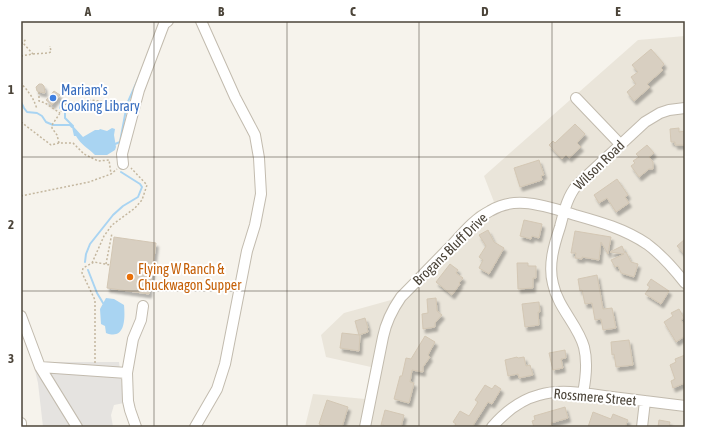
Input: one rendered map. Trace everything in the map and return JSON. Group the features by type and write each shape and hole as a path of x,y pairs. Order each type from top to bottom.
{"street":[{"path":"123,164 122,154 139,90 164,24 168,21"},
{"path":"195,427 217,389 225,364 247,250 255,225 261,194 259,158 255,135 235,97 201,21"},
{"path":"576,98 620,144"},
{"name":"Wilson Road","path":"583,393 586,364 583,347 578,335 558,300 552,276 553,249 564,212 572,192 577,185 645,122 652,117 669,110 685,108"},
{"name":"Brogans Bluff Drive","path":"365,427 386,324 394,306 473,222 490,210 506,204 535,204 613,226 647,244 674,268 685,283"},
{"path":"136,427 128,401 127,373 133,339 141,320 143,306"},
{"path":"21,316 40,367 77,427"},
{"path":"40,367 127,373"},
{"name":"Rossmere Street","path":"492,427 510,409 532,397 541,394 559,392 583,393 685,406"},
{"path":"642,427 645,401"}],"path":[{"path":"26,40 22,43 33,54"},
{"path":"21,56 51,52 50,46"},
{"path":"21,82 29,92 37,109"},
{"path":"36,105 39,101 39,92"},
{"path":"59,143 57,135 52,128 52,124 66,104 91,100 125,105"},
{"path":"39,101 60,112"},
{"path":"21,122 51,145 59,143 73,143 84,154 98,161 109,160 111,174"},
{"path":"21,196 89,182 111,174 123,164 128,165 147,186 142,200 135,208 112,225 104,236 92,263"},
{"path":"106,264 112,233"},
{"path":"93,371 95,362 95,300 82,273 84,268 94,262 110,265"}],"shaded area":[{"path":"685,36 685,427 305,427 313,394 365,399 371,367 326,357 321,335 344,313 391,300 476,212 494,202 484,176 638,40"},
{"path":"33,362 119,362 124,403 114,405 111,415 113,427 43,427 38,383"}],"water":[{"path":"73,126 83,137 95,130 100,129 107,131 112,128 115,129 115,150 107,155 95,155 82,144 76,136 74,136"},
{"path":"106,298 114,299 124,305 123,326 121,331 113,335 106,333 105,326 101,324 100,309"}],"building":[{"path":"651,49 664,64 661,68 663,70 647,84 650,87 634,101 627,92 636,84 631,77 638,72 632,65"},
{"path":"39,84 44,86 45,93 37,91 36,87"},
{"name":"Mariam's Cooking Library","path":"54,91 60,95 52,105 46,100"},
{"path":"575,124 585,134 577,143 581,147 569,158 566,155 562,159 549,145 553,141 555,143"},
{"path":"679,128 679,132 685,131 685,145 675,145 675,142 671,142 670,129"},
{"path":"647,145 654,153 649,157 653,162 653,169 649,169 639,177 631,166 635,163 633,161 639,157 636,154"},
{"path":"539,160 544,175 541,176 542,180 520,187 514,168"},
{"path":"617,179 628,195 625,197 629,203 616,212 607,198 599,203 594,195"},
{"path":"524,220 542,224 539,238 532,236 531,239 520,236"},
{"path":"488,230 494,242 504,248 489,274 479,268 483,260 479,257 486,246 479,235"},
{"path":"575,231 611,237 608,254 601,242 599,260 582,257 582,259 575,258 576,253 571,253"},
{"name":"Flying W Ranch & Chuckwagon Supper","path":"114,237 156,243 149,294 107,288"},
{"path":"685,239 685,255 677,246"},
{"path":"622,246 631,262 638,264 634,277 621,273 618,266 615,267 611,260 624,254 610,252"},
{"path":"517,263 528,263 528,266 536,266 536,278 533,278 533,288 518,289"},
{"path":"450,264 458,270 456,273 463,278 452,295 436,282"},
{"path":"597,275 603,309 612,308 616,328 603,330 601,319 595,320 592,303 585,304 582,290 580,291 578,279"},
{"path":"651,279 669,291 661,304 645,294 650,287 647,285"},
{"path":"436,298 437,311 442,315 435,323 435,327 423,329 422,314 428,313 427,299"},
{"path":"539,302 539,325 525,327 522,304"},
{"path":"679,309 684,318 681,320 685,326 685,336 676,342 664,322 673,316 671,313"},
{"path":"365,318 368,332 359,335 355,321"},
{"path":"342,333 360,335 359,351 340,348"},
{"path":"425,336 435,342 428,355 430,357 423,367 423,372 412,370 410,382 414,383 409,403 394,399 400,376 402,376 406,358 411,359"},
{"path":"629,340 633,365 616,367 614,354 612,355 611,342"},
{"path":"565,350 566,358 561,359 563,368 553,370 549,353"},
{"path":"685,355 685,383 673,388 671,381 675,379 670,365 676,362 675,359"},
{"path":"524,357 526,366 530,365 533,375 519,378 518,374 508,376 505,360"},
{"path":"485,385 492,389 495,385 501,389 492,404 488,402 472,427 454,427 456,424 453,422 460,411 469,416 478,402 475,400"},
{"path":"327,400 348,407 342,427 327,427 319,424"},
{"path":"565,407 568,418 551,423 552,425 546,427 534,427 532,421 535,420 534,416"},
{"path":"385,410 404,415 401,427 384,427 384,425 381,425"},
{"path":"593,412 611,419 613,414 628,420 625,427 588,427"},
{"path":"659,420 670,422 669,427 658,427"}],"waterway":[{"path":"115,144 120,142 127,104 139,77"},
{"path":"61,101 60,108 65,111 65,118 73,126"},
{"path":"21,102 27,112 37,113 42,116 46,122 53,125 70,125 72,127"},
{"path":"85,262 90,244 113,215 123,206 138,197 142,187 140,184 121,172"},
{"path":"88,270 97,293 103,303"}],"place":[{"name":"Mariam's Cooking Library","path":"53,98"},
{"name":"Flying W Ranch & Chuckwagon Supper","path":"130,277"}]}
